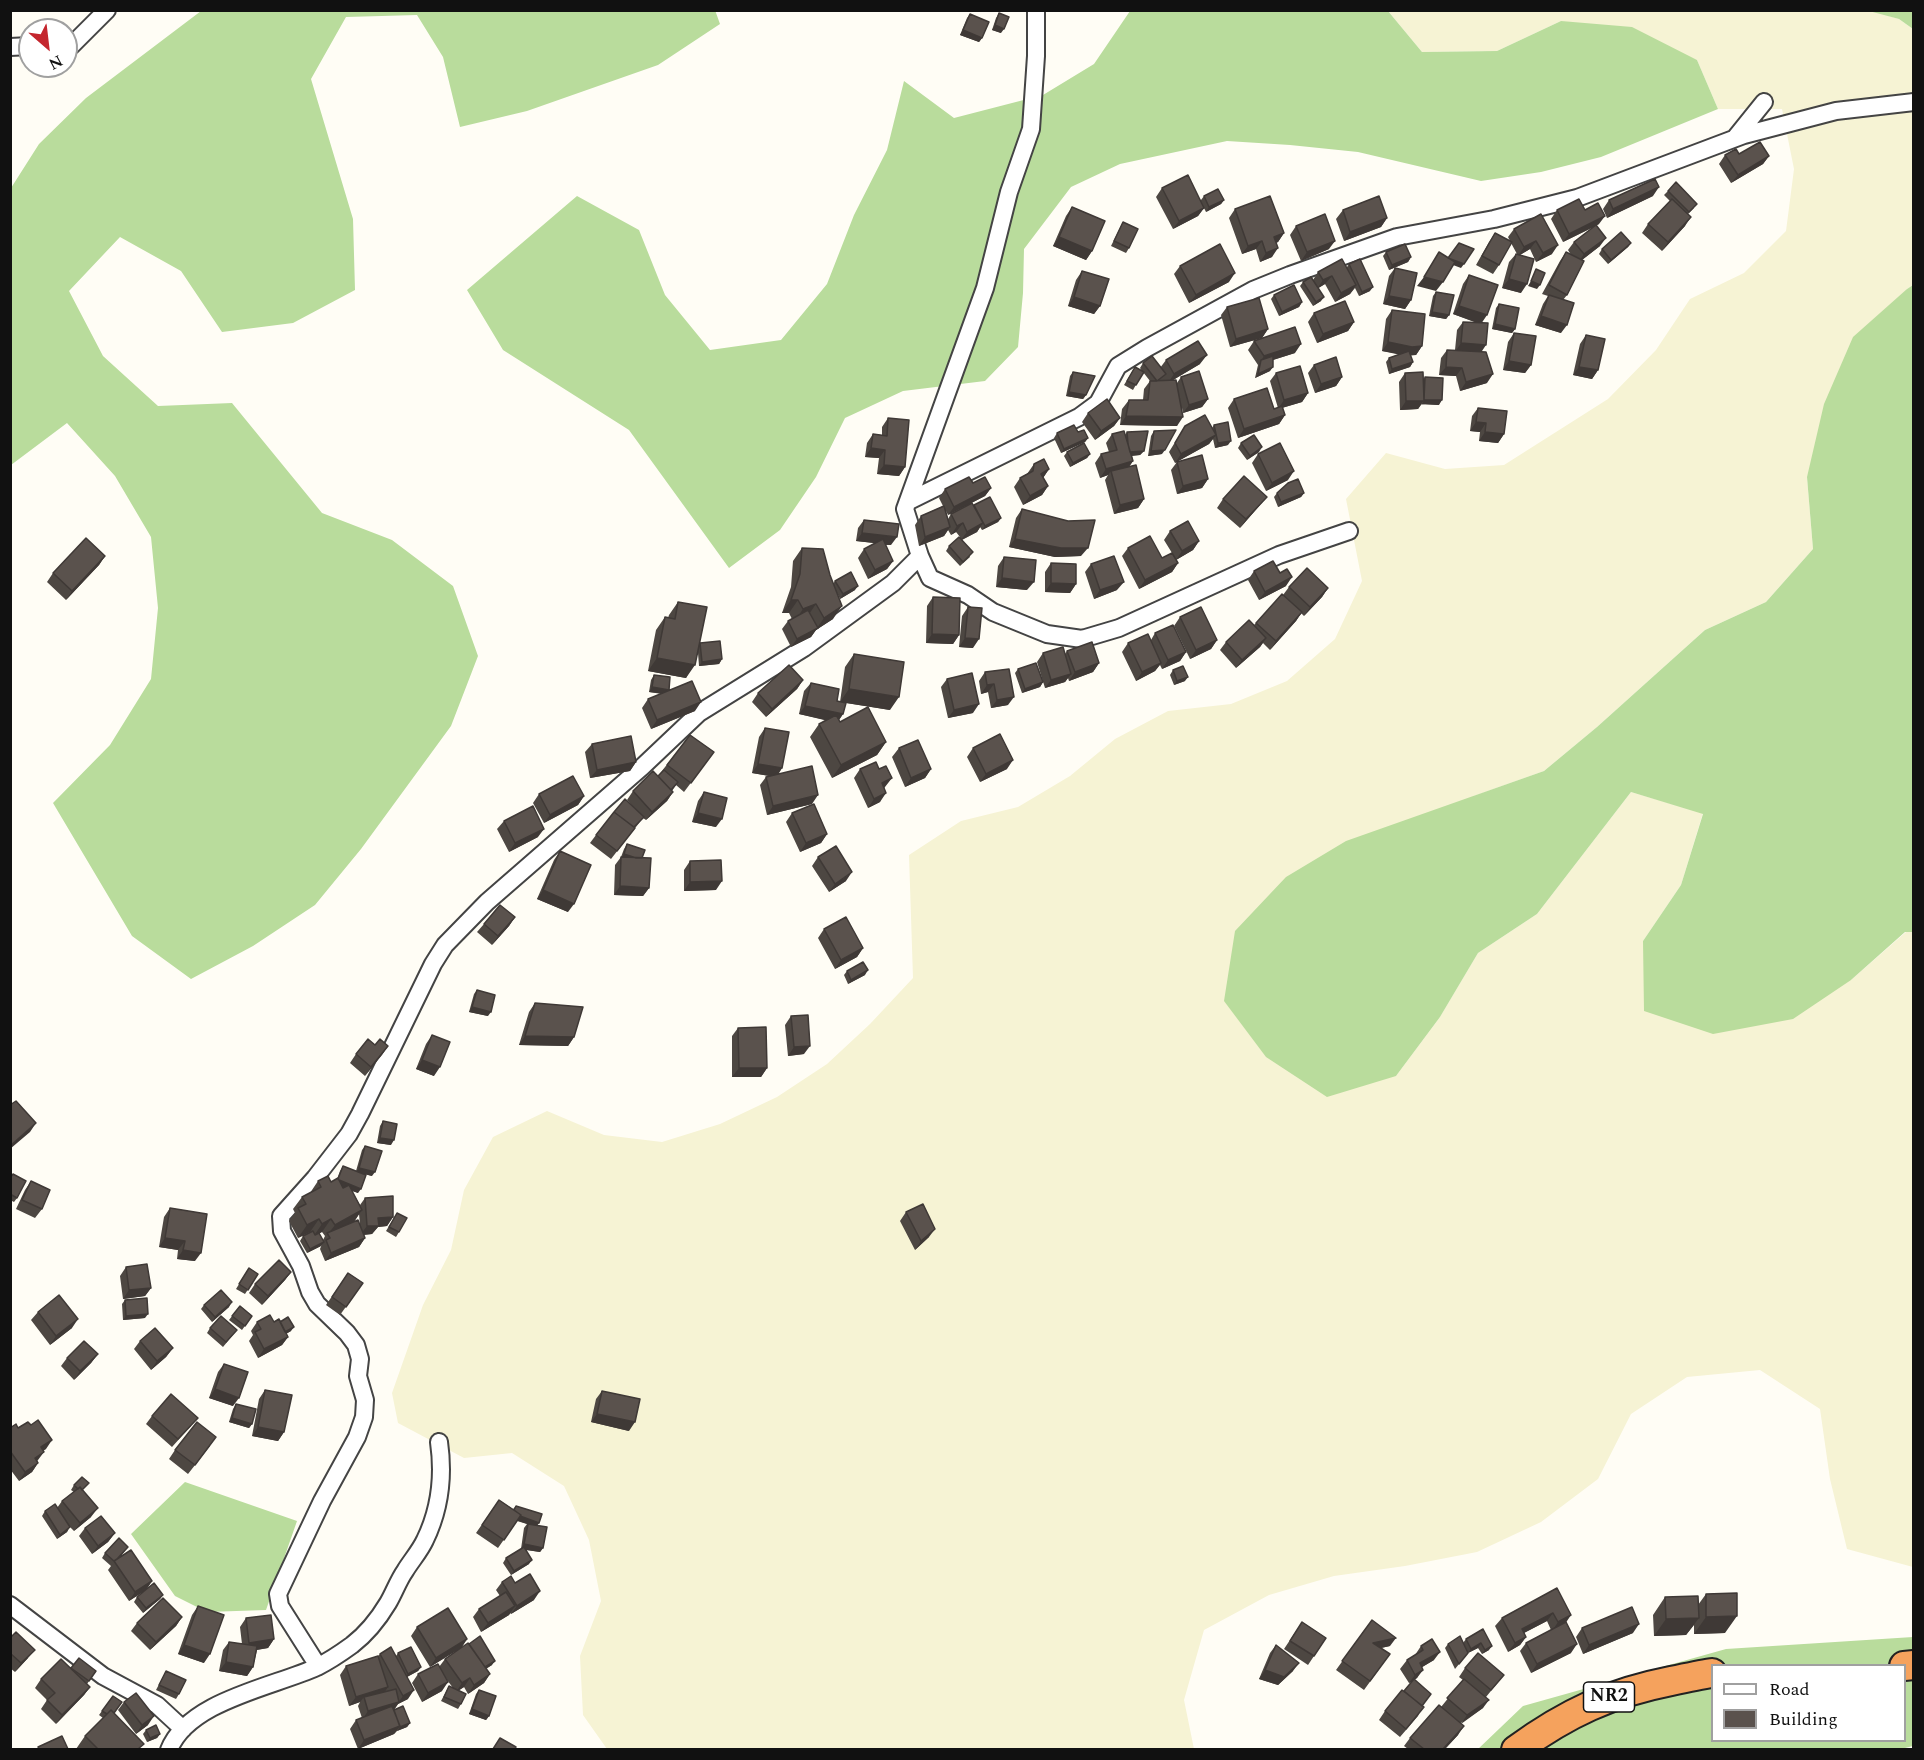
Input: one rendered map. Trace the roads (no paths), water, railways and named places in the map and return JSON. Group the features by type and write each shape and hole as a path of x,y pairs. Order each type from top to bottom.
{"highway":[{"name":"NR2","path":"1516,1749 1563,1719 1604,1699 1638,1687 1711,1673"}],"street":[{"path":"78,39 107,10"},
{"path":"1036,10 1036,56 1031,129 1009,192 985,288 905,509 920,556 930,578 968,595 993,612 1047,634 1082,639 1119,628 1280,555 1349,531"},
{"path":"1735,138 1764,102"},
{"path":"909,501 1079,417 1098,403 1118,366 1253,290 1397,237 1494,219 1576,198 1735,138 1836,111 1914,102"},
{"path":"318,1666 280,1606 278,1594 322,1501 357,1437 364,1417 365,1400 358,1376 360,1359 356,1345 317,1304 310,1292 301,1266 282,1232 281,1216 315,1178 349,1134 433,964 445,945 487,902 642,767 699,713 804,648 893,583 920,556"},
{"path":"169,1749 189,1721 212,1707 318,1666 354,1644 372,1625 424,1541 438,1504 442,1468 439,1442"},
{"path":"10,1605 103,1676 157,1705 183,1729"}]}
